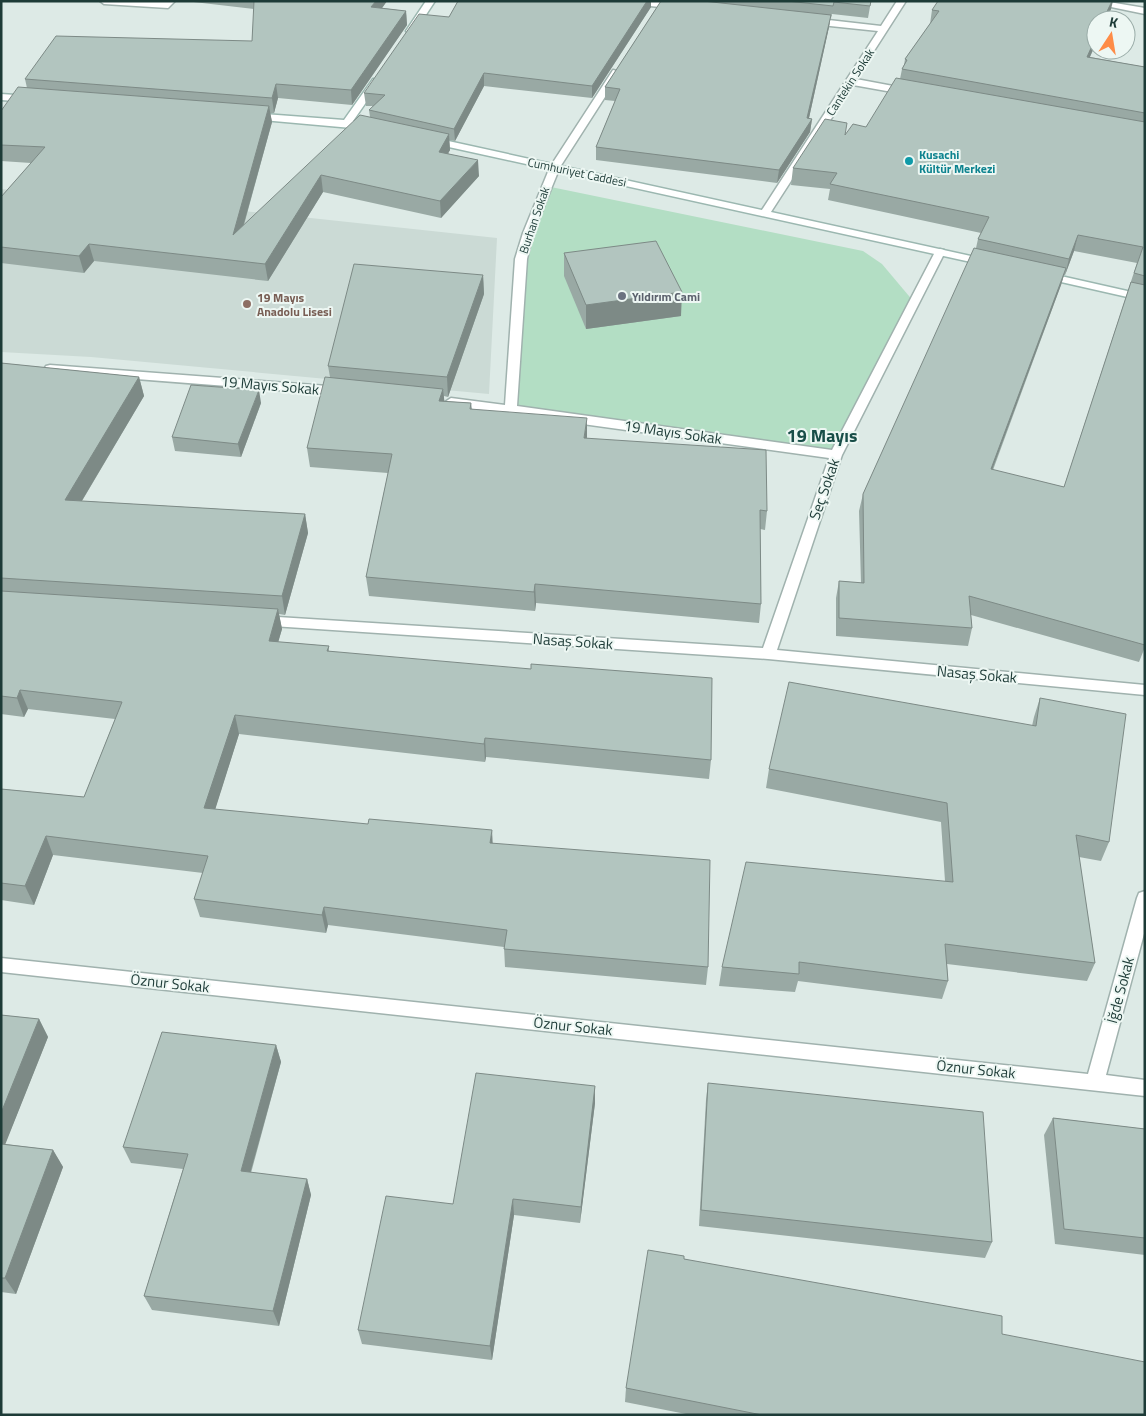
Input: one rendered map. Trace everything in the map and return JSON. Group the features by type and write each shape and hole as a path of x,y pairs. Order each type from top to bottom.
{"street":[{"path":"104,1 168,5 171,1"},
{"path":"403,42 431,1"},
{"path":"631,1 657,8 689,7"},
{"name":"Cantekin Sokak","path":"765,213 902,1"},
{"path":"1086,1 1145,11"},
{"path":"797,19 885,29"},
{"name":"Burhan Sokak","path":"511,409 521,259 537,207 555,167 623,61"},
{"path":"347,123 381,74"},
{"path":"849,81 916,94"},
{"path":"1,97 41,100"},
{"path":"238,115 347,123 385,131"},
{"name":"Cumhuriyet Caddesi","path":"423,139 996,264"},
{"name":"Seç Sokak","path":"768,654 836,455 940,252"},
{"path":"1033,273 1145,298"},
{"name":"19 Mayıs Sokak","path":"39,369 105,372 356,392"},
{"name":"19 Mayıs Sokak","path":"433,401 511,409 836,455"},
{"name":"Nasaş Sokak","path":"250,620 768,654 1145,690"},
{"name":"İğde Sokak","path":"1095,1082 1145,898"},
{"name":"Öznur Sokak","path":"1,965 1145,1088"}],"shaded area":[{"name":"19 Mayıs Anadolu Lisesi","path":"1,189 264,213 497,238 489,394 91,357 1,352"}],"green space":[{"path":"546,186 863,251 882,264 914,302 836,455 511,409 521,259"}],"building":[{"path":"254,1 376,1 371,7 406,11 351,90 276,84 272,98 25,79 56,36 252,41"},
{"path":"458,1 647,1 592,86 484,73 454,129 369,110 385,95 364,93 419,14 449,17"},
{"path":"661,1 703,1 831,15 807,118 812,119 779,170 596,147 620,89 605,87"},
{"path":"787,1 871,1 870,6 834,2 833,6"},
{"path":"938,1 1112,1 1108,10 1086,10 1086,60 1104,60 1145,67 1145,113 902,69 907,60 905,59 939,11 932,10"},
{"path":"896,78 1145,122 1145,276 1134,273 1143,247 1078,235 1069,259 978,239 989,217 830,184 837,173 793,168 825,119 847,123 845,135 853,124 866,127"},
{"path":"18,87 269,106 233,235 360,115 449,134 439,152 478,160 440,201 321,175 265,264 89,244 79,256 1,247 1,197 45,147 1,145 1,111"},
{"path":"656,241 682,292 586,305 564,253"},
{"path":"974,248 1066,268 991,469 1064,487 1131,282 1145,285 1145,645 969,596 972,628 839,618 839,581 864,583 863,494"},
{"path":"354,264 483,275 447,377 328,366"},
{"path":"1,363 139,377 65,500 305,514 282,596 1,578"},
{"path":"325,377 443,389 439,401 471,403 470,409 587,418 584,438 766,450 767,511 760,510 761,604 535,584 534,592 366,577 392,454 307,448"},
{"path":"191,385 259,390 238,444 172,437"},
{"path":"1,591 278,609 269,641 329,646 327,651 531,669 531,664 712,678 711,760 485,738 484,744 235,715 204,808 368,824 369,819 492,830 490,843 710,860 708,967 504,949 507,930 324,907 322,915 194,899 208,856 46,836 25,886 1,883 1,789 84,797 122,702 20,690 17,698 1,696"},
{"path":"789,682 1036,726 1040,698 1126,714 1109,842 1076,835 1095,963 945,944 948,981 799,962 799,974 722,967 746,862 953,882 947,803 769,769"},
{"path":"1,1015 39,1019 1,1113"},
{"path":"162,1032 276,1045 241,1171 307,1179 273,1311 144,1296 188,1154 123,1147"},
{"path":"476,1073 595,1086 581,1207 513,1199 490,1346 358,1330 386,1196 453,1204"},
{"path":"708,1083 983,1112 992,1242 701,1210"},
{"path":"1053,1118 1145,1129 1145,1238 1064,1229"},
{"path":"1,1144 53,1150 5,1278 1,1278"},
{"path":"648,1250 684,1256 684,1259 1002,1316 1002,1334 1145,1362 1145,1415 762,1415 626,1388"}],"place":[{"name":"Kusachi Kültür Merkezi","path":"909,161"},
{"name":"Yıldırım Cami","path":"622,296"},
{"name":"19 Mayıs Anadolu Lisesi","path":"247,304"}],"district":[{"name":"19 Mayıs","path":"822,435"}]}
